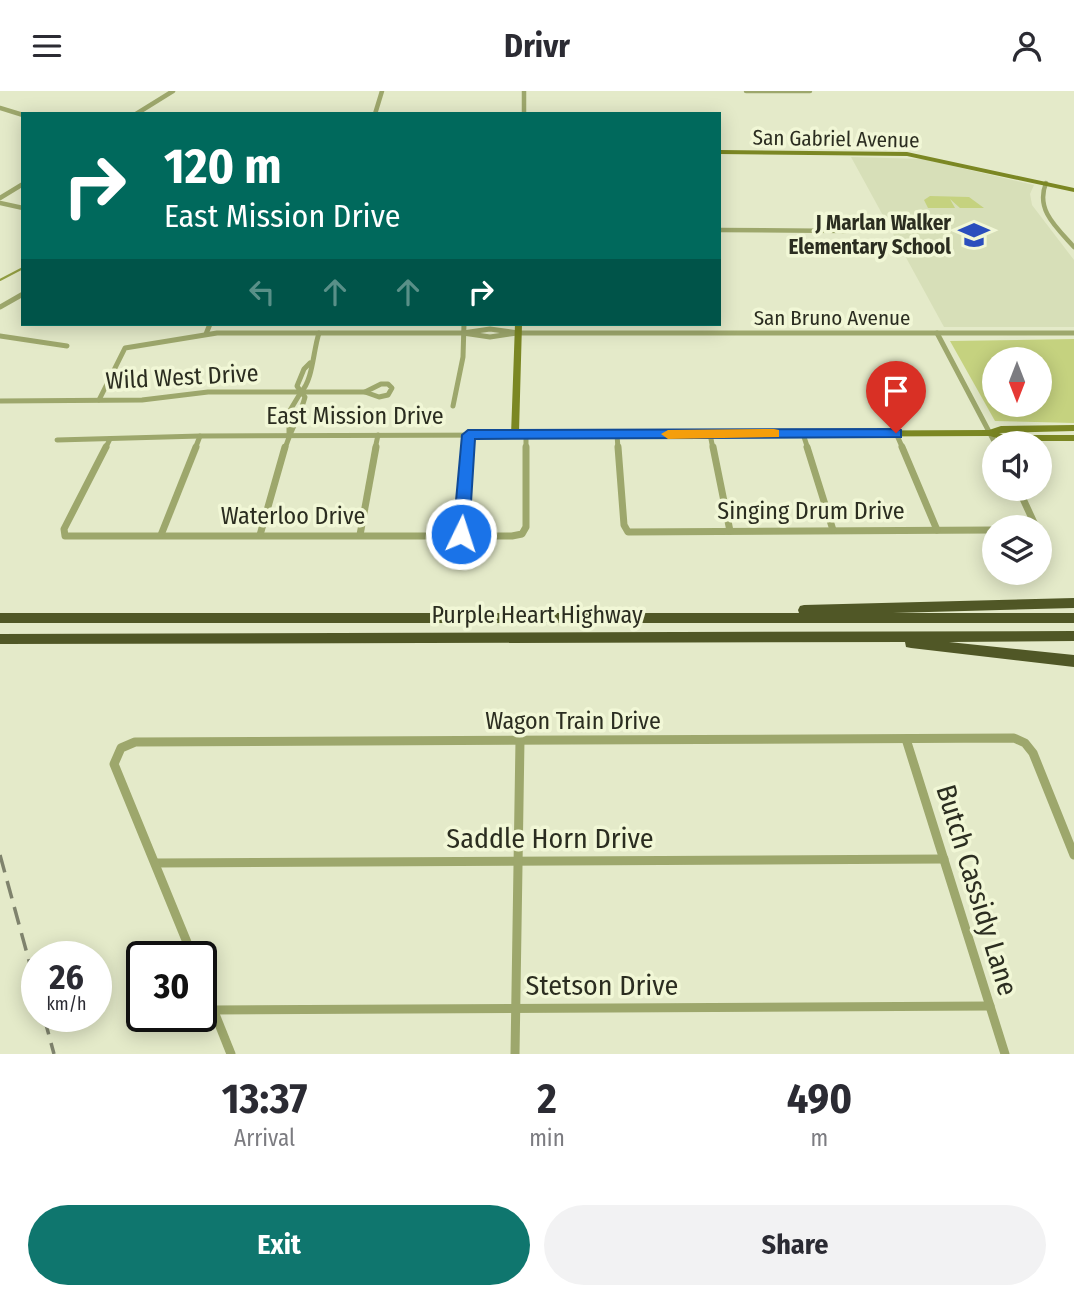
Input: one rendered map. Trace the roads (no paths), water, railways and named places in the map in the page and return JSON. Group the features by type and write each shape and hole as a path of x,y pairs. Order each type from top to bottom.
{"highway":[{"path":"681,618 834,608 1074,603"},
{"name":"Purple Heart Highway","path":"0,618 1074,618"},
{"path":"849,636 1074,661"},
{"name":"Purple Heart Highway","path":"0,639 1074,636"}],"street":[{"path":"139,112 173,91"},
{"path":"376,112 382,91"},
{"path":"524,91 524,112"},
{"path":"746,91 810,91"},
{"path":"0,108 21,114"},
{"name":"San Gabriel Avenue","path":"721,152 907,154 1074,190"},
{"path":"1046,183 1040,198 1042,206 1074,247"},
{"path":"0,201 21,185"},
{"path":"0,201 21,207"},
{"path":"721,230 846,231"},
{"path":"0,307 21,295"},
{"path":"0,299 8,302"},
{"path":"206,334 209,326"},
{"path":"453,406 463,356 464,326"},
{"path":"515,435 518,328"},
{"name":"San Bruno Avenue","path":"99,400 125,348 206,334 463,333 472,336 508,336 518,328 1074,333"},
{"path":"289,435 285,425 294,397 308,386 312,369 310,363 319,333"},
{"path":"937,333 989,431"},
{"path":"0,337 67,346"},
{"name":"Wild West Drive","path":"0,401 142,400 208,392 365,392"},
{"path":"260,535 289,435 300,416 305,397 301,392"},
{"name":"East Mission Drive","path":"996,431 1074,428"},
{"path":"896,433 937,530"},
{"name":"East Mission Drive","path":"57,440 289,435 982,433"},
{"name":"Singing Drum Drive","path":"617,434 624,525 628,532 982,530"},
{"path":"710,434 730,531"},
{"path":"803,434 834,530"},
{"path":"360,535 378,435"},
{"path":"461,534 468,435"},
{"name":"Waterloo Drive","path":"110,439 64,529 65,536 522,534 526,527 526,435"},
{"path":"161,535 200,436"},
{"name":"East Mission Drive","path":"1052,438 1074,438"},
{"name":"Wagon Train Drive","path":"156,863 114,764 121,748 135,742 1012,737 1025,741 1035,753 1038,768 1074,855"},
{"name":"Butch Cassidy Lane","path":"906,739 1005,1054"},
{"path":"515,1054 520,740"},
{"name":"Saddle Horn Drive","path":"156,863 944,859"},
{"path":"156,863 187,941"},
{"name":"Stetson Drive","path":"217,1010 990,1006"},
{"path":"217,1018 231,1054"}],"waterway":[{"path":"0,280 21,269"}],"railway":[{"path":"0,855 24,941"},
{"path":"48,1032 54,1054"}],"place":[{"name":"J Marlan Walker Elementary School","path":"974,235"}]}
